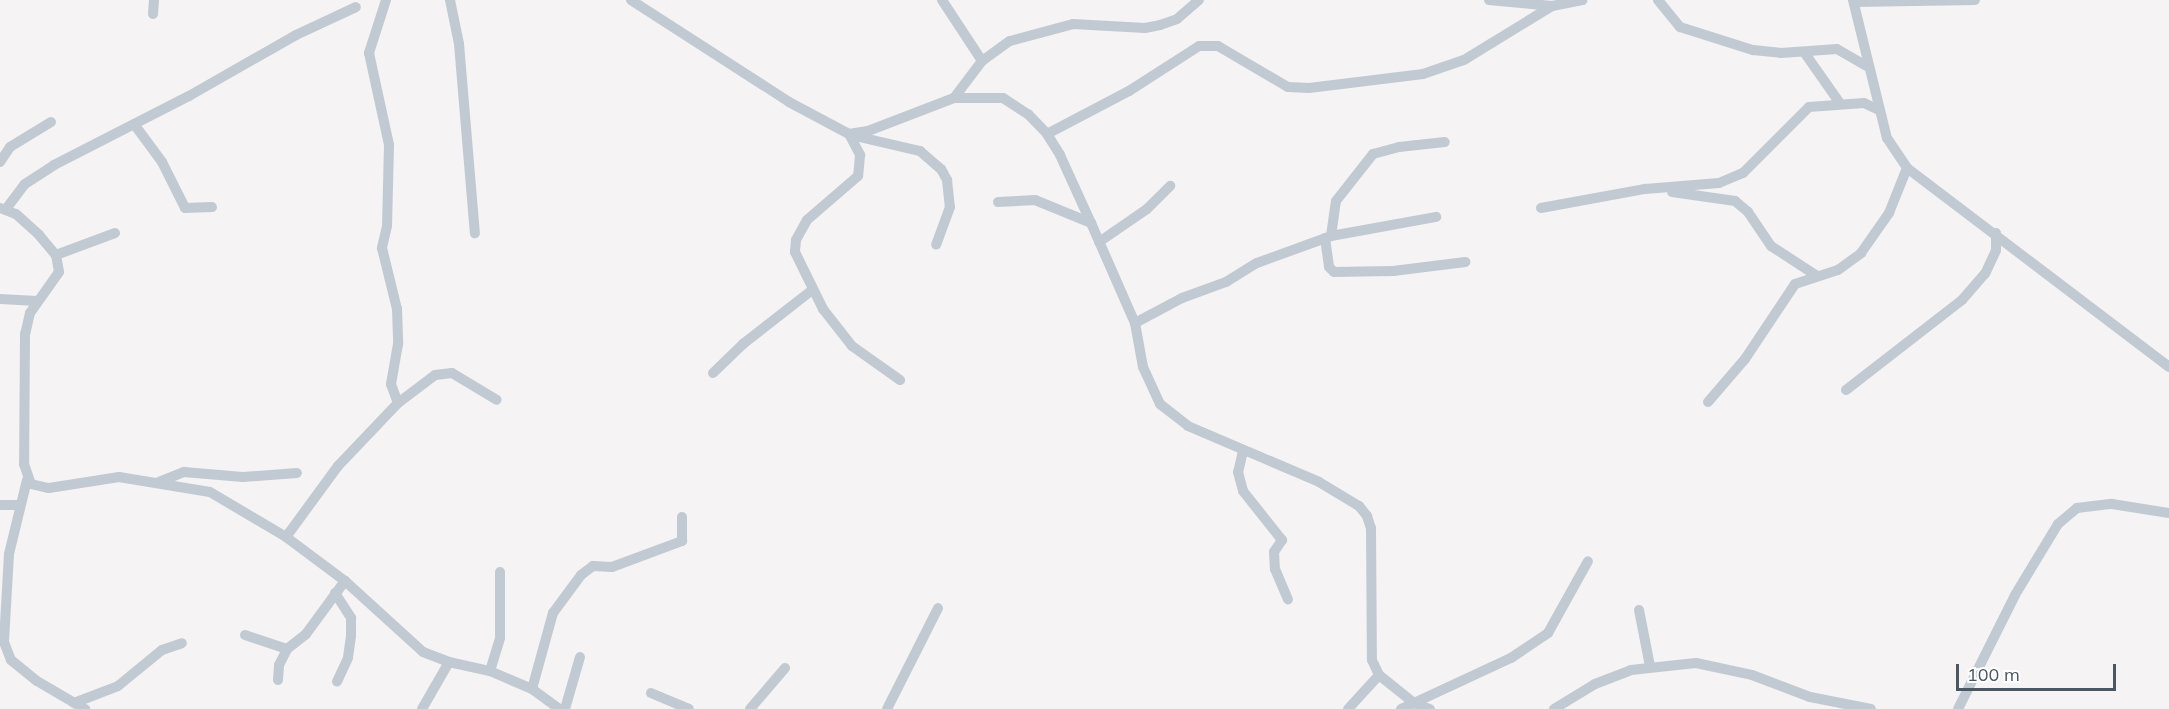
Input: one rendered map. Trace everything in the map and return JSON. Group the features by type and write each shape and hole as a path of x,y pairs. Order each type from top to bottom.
{"street":[{"path":"153,14 154,0"},
{"path":"386,0 369,53 389,145 387,226 382,248 397,309 398,344 392,384 398,403"},
{"path":"450,0 459,44 475,233"},
{"path":"631,0 789,102 849,134 920,151 941,169 947,180 950,207 936,245"},
{"path":"942,0 982,62"},
{"path":"954,98 982,62 1010,41 1073,24 1145,28 1160,25 1177,19 1199,0"},
{"path":"1489,0 1552,6 1582,0"},
{"path":"1658,0 1680,27 1753,50 1804,52 1837,49 1867,66"},
{"path":"1975,0 1854,1 1867,66 1887,138 1907,168 1996,233 2169,367"},
{"path":"1047,134 1129,91 1199,46 1218,46 1288,87 1309,88 1423,74 1464,60 1552,6"},
{"path":"85,709 11,660 4,642 9,554 19,505 27,480 24,464 26,334 30,313 59,272 56,255 39,236 3,208 26,184 54,165 134,124 296,34 356,7"},
{"path":"1804,52 1839,102"},
{"path":"849,134 868,131 954,98 1003,98 1028,114 1047,134 1091,223 1135,323 1143,367 1160,404 1188,426 1319,482 1359,506 1367,516 1371,528 1370,641 1372,660 1379,675 1407,707 1430,709"},
{"path":"1541,208 1645,189 1719,183 1743,173 1809,106 1839,102 1864,103 1879,110"},
{"path":"0,162 10,147 51,122"},
{"path":"134,124 162,162 185,208 212,207"},
{"path":"849,134 860,155 858,176 807,220 796,240 798,263 812,290 852,346 900,380"},
{"path":"1445,142 1398,147 1373,154 1336,201 1328,237 1329,267 1334,272 1465,262"},
{"path":"1708,402 1744,359 1795,284 1838,270 1861,253 1889,213 1907,168"},
{"path":"1099,242 1147,209 1170,186"},
{"path":"1645,189 1735,201 1748,212 1771,246 1816,276"},
{"path":"998,202 1035,200 1091,223"},
{"path":"1135,323 1182,298 1226,282 1257,263 1328,237 1436,217"},
{"path":"1846,390 1962,300 1985,274 1996,250 1996,233"},
{"path":"56,255 115,234"},
{"path":"713,373 743,344 812,290"},
{"path":"0,299 37,301"},
{"path":"286,537 338,466 398,403 435,375 446,372 497,400"},
{"path":"1243,451 1238,472 1243,491 1282,540 1274,552 1275,569 1288,599"},
{"path":"159,482 184,472 243,477 297,473"},
{"path":"27,480 31,484 49,488 119,477 210,492 286,537 345,582 423,651 449,662 490,671 532,689 560,709"},
{"path":"1958,709 2015,595 2058,524 2077,508 2112,504 2169,513"},
{"path":"0,505 19,505"},
{"path":"532,689 553,614 580,575 593,566 612,567 682,541 682,517"},
{"path":"1407,707 1511,658 1548,633 1588,561"},
{"path":"490,671 500,638 500,572"},
{"path":"278,680 279,665 287,649 306,634 345,582"},
{"path":"335,593 351,618 348,658 337,682"},
{"path":"887,709 938,608"},
{"path":"1639,610 1650,666"},
{"path":"245,635 287,649"},
{"path":"74,703 118,686 162,650 182,643"},
{"path":"565,709 580,657"},
{"path":"422,709 449,662"},
{"path":"1554,709 1595,684 1650,666 1696,663 1725,668 1810,697 1871,709"},
{"path":"750,709 785,668"},
{"path":"1348,709 1379,675"},
{"path":"651,693 689,709"}]}
